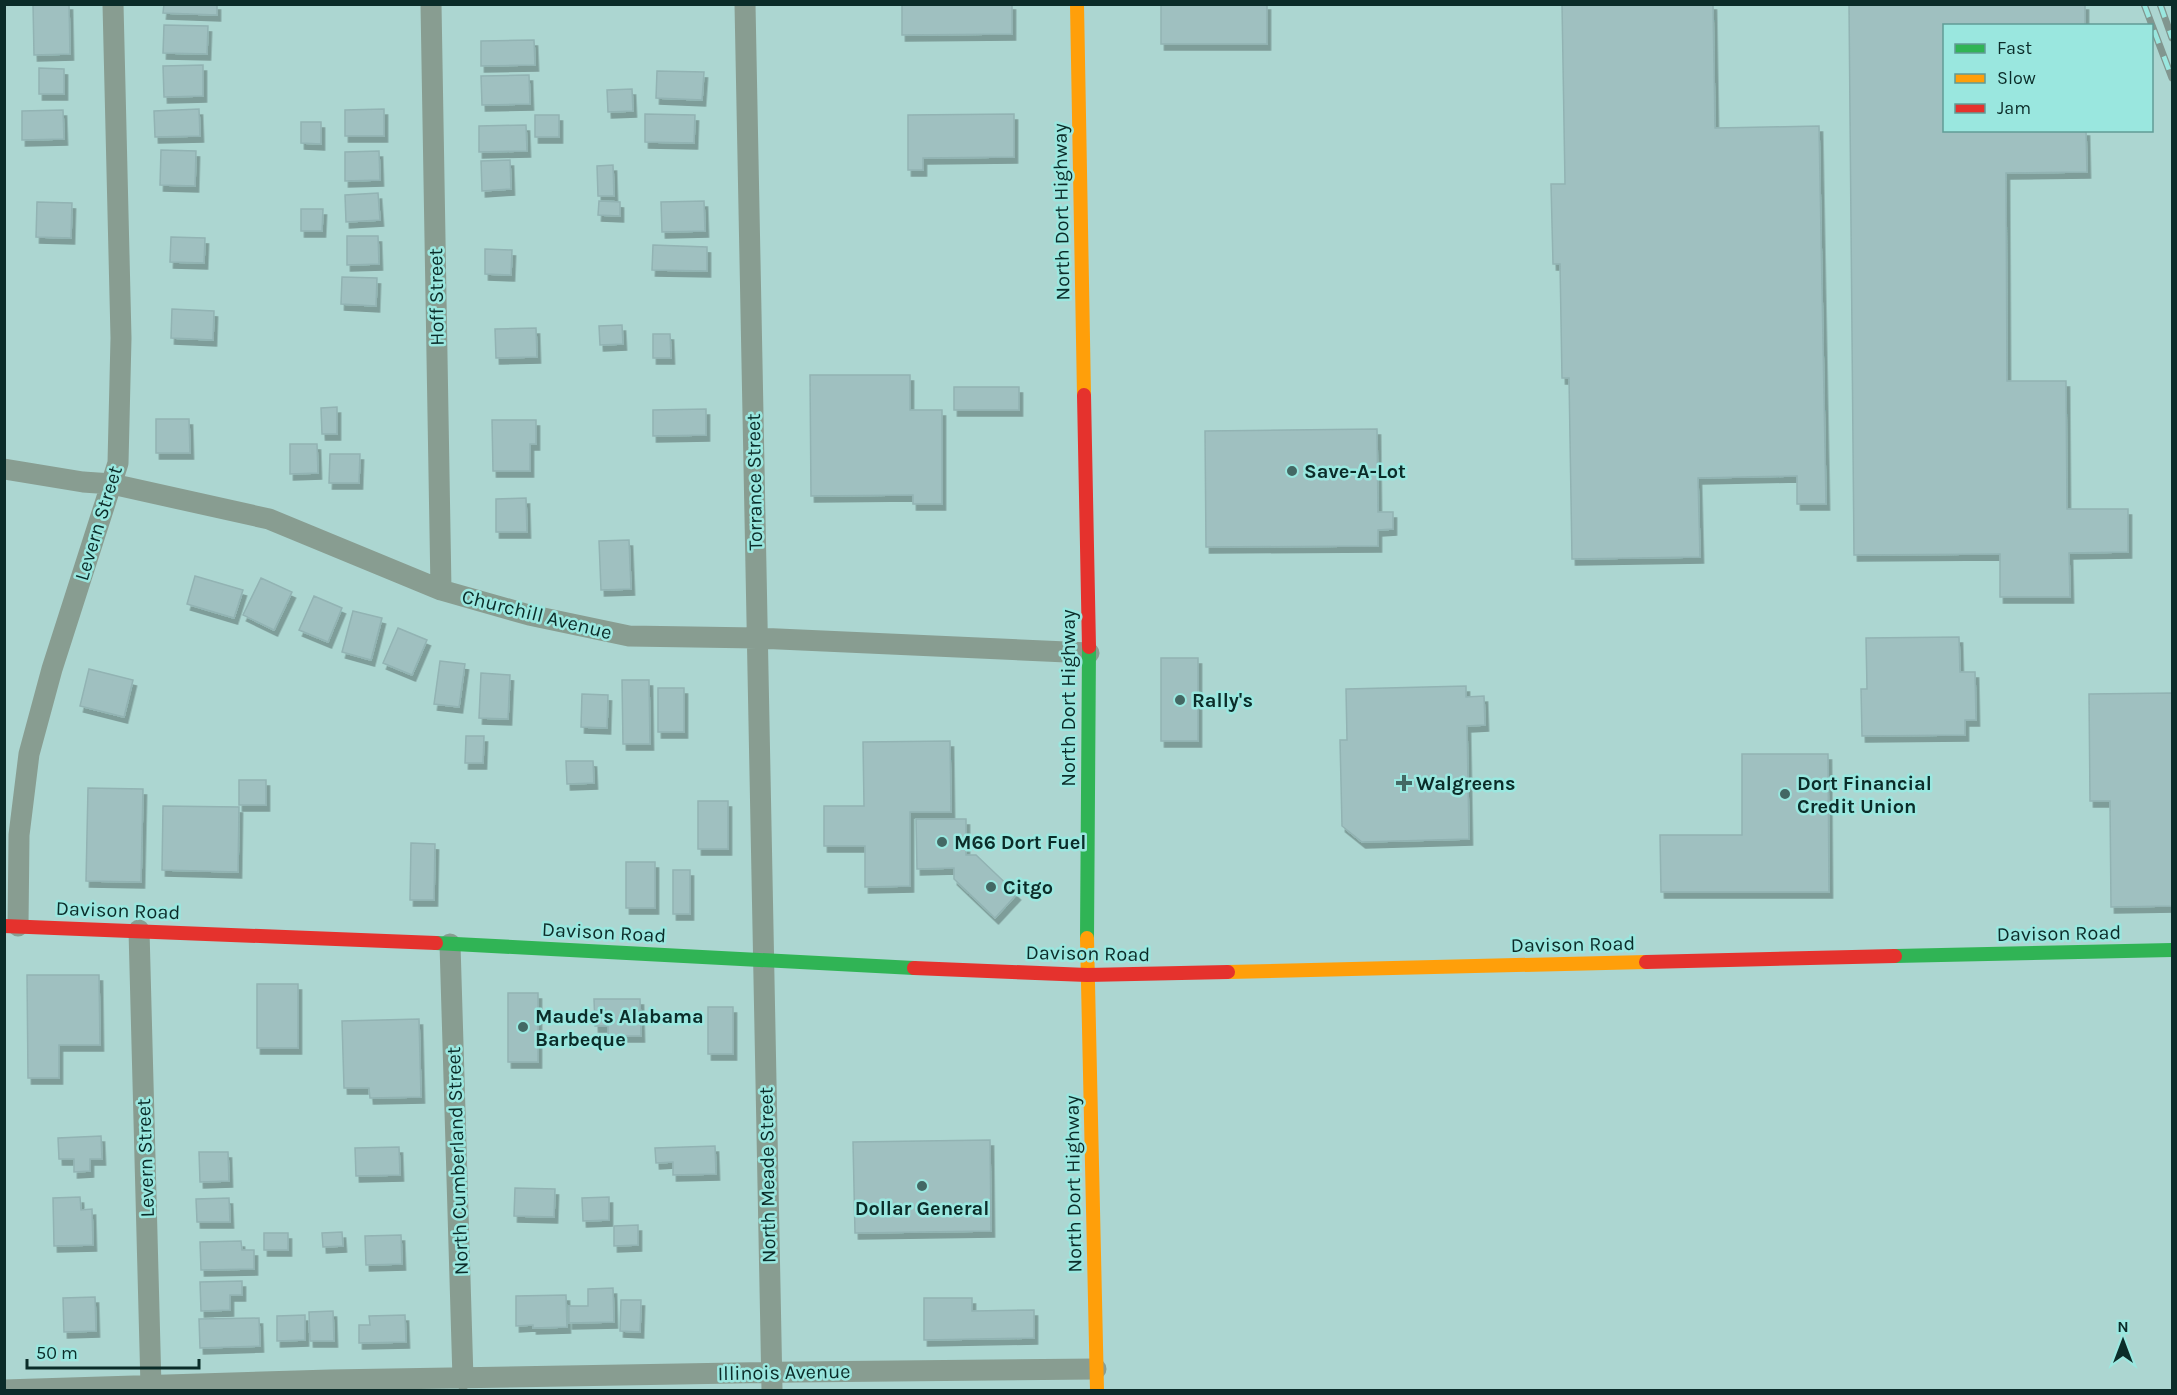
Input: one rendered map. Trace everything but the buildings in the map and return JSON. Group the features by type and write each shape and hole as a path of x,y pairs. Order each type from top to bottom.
{"main road":[{"name":"North Dort Highway","path":"1077,4 1089,653 1087,975 1097,1390"},
{"name":"Davison Road","path":"11,926 450,944 762,959 835,965 1087,975 2172,950"}],"street":[{"name":"Levern Street","path":"11,926 29,754 52,669 118,463 120,338 113,4"},
{"name":"Hoff Street","path":"431,4 441,590"},
{"name":"Torrance Street","path":"745,4 762,959"},
{"name":"Churchill Avenue","path":"4,468 83,482 112,484 269,519 441,590 529,615 629,636 757,638 1089,653"},
{"name":"Levern Street","path":"139,930 151,1387"},
{"name":"North Cumberland Street","path":"450,944 463,1379"},
{"name":"North Meade Street","path":"762,959 772,1381"},
{"name":"Illinois Avenue","path":"4,1390 330,1385 463,1379 772,1381 1096,1369"}],"railway":[{"path":"2144,4 2152,24"},
{"path":"2160,4 2172,38"},
{"path":"2153,28 2172,78"}],"traffic: fast":[{"path":"1087,938 1089,647"},
{"path":"436,943 914,968"},
{"path":"1895,956 2172,950"}],"traffic: slow":[{"path":"1077,4 1084,395"},
{"path":"1087,938 1097,1390"},
{"path":"1228,972 1646,962"}],"traffic: jam":[{"path":"1084,395 1089,647"},
{"path":"4,926 436,943"},
{"path":"1646,962 1895,956"},
{"path":"914,968 1087,975 1228,972"}],"place":[{"name":"Save-A-Lot","path":"1292,471"},
{"name":"Rally's","path":"1180,700"},
{"name":"Walgreens","path":"1404,783"},
{"name":"Dort Financial Credit Union","path":"1785,794"},
{"name":"M66 Dort Fuel","path":"942,842"},
{"name":"Citgo","path":"991,887"},
{"name":"Maude's Alabama Barbeque","path":"523,1027"},
{"name":"Dollar General","path":"922,1186"}]}
